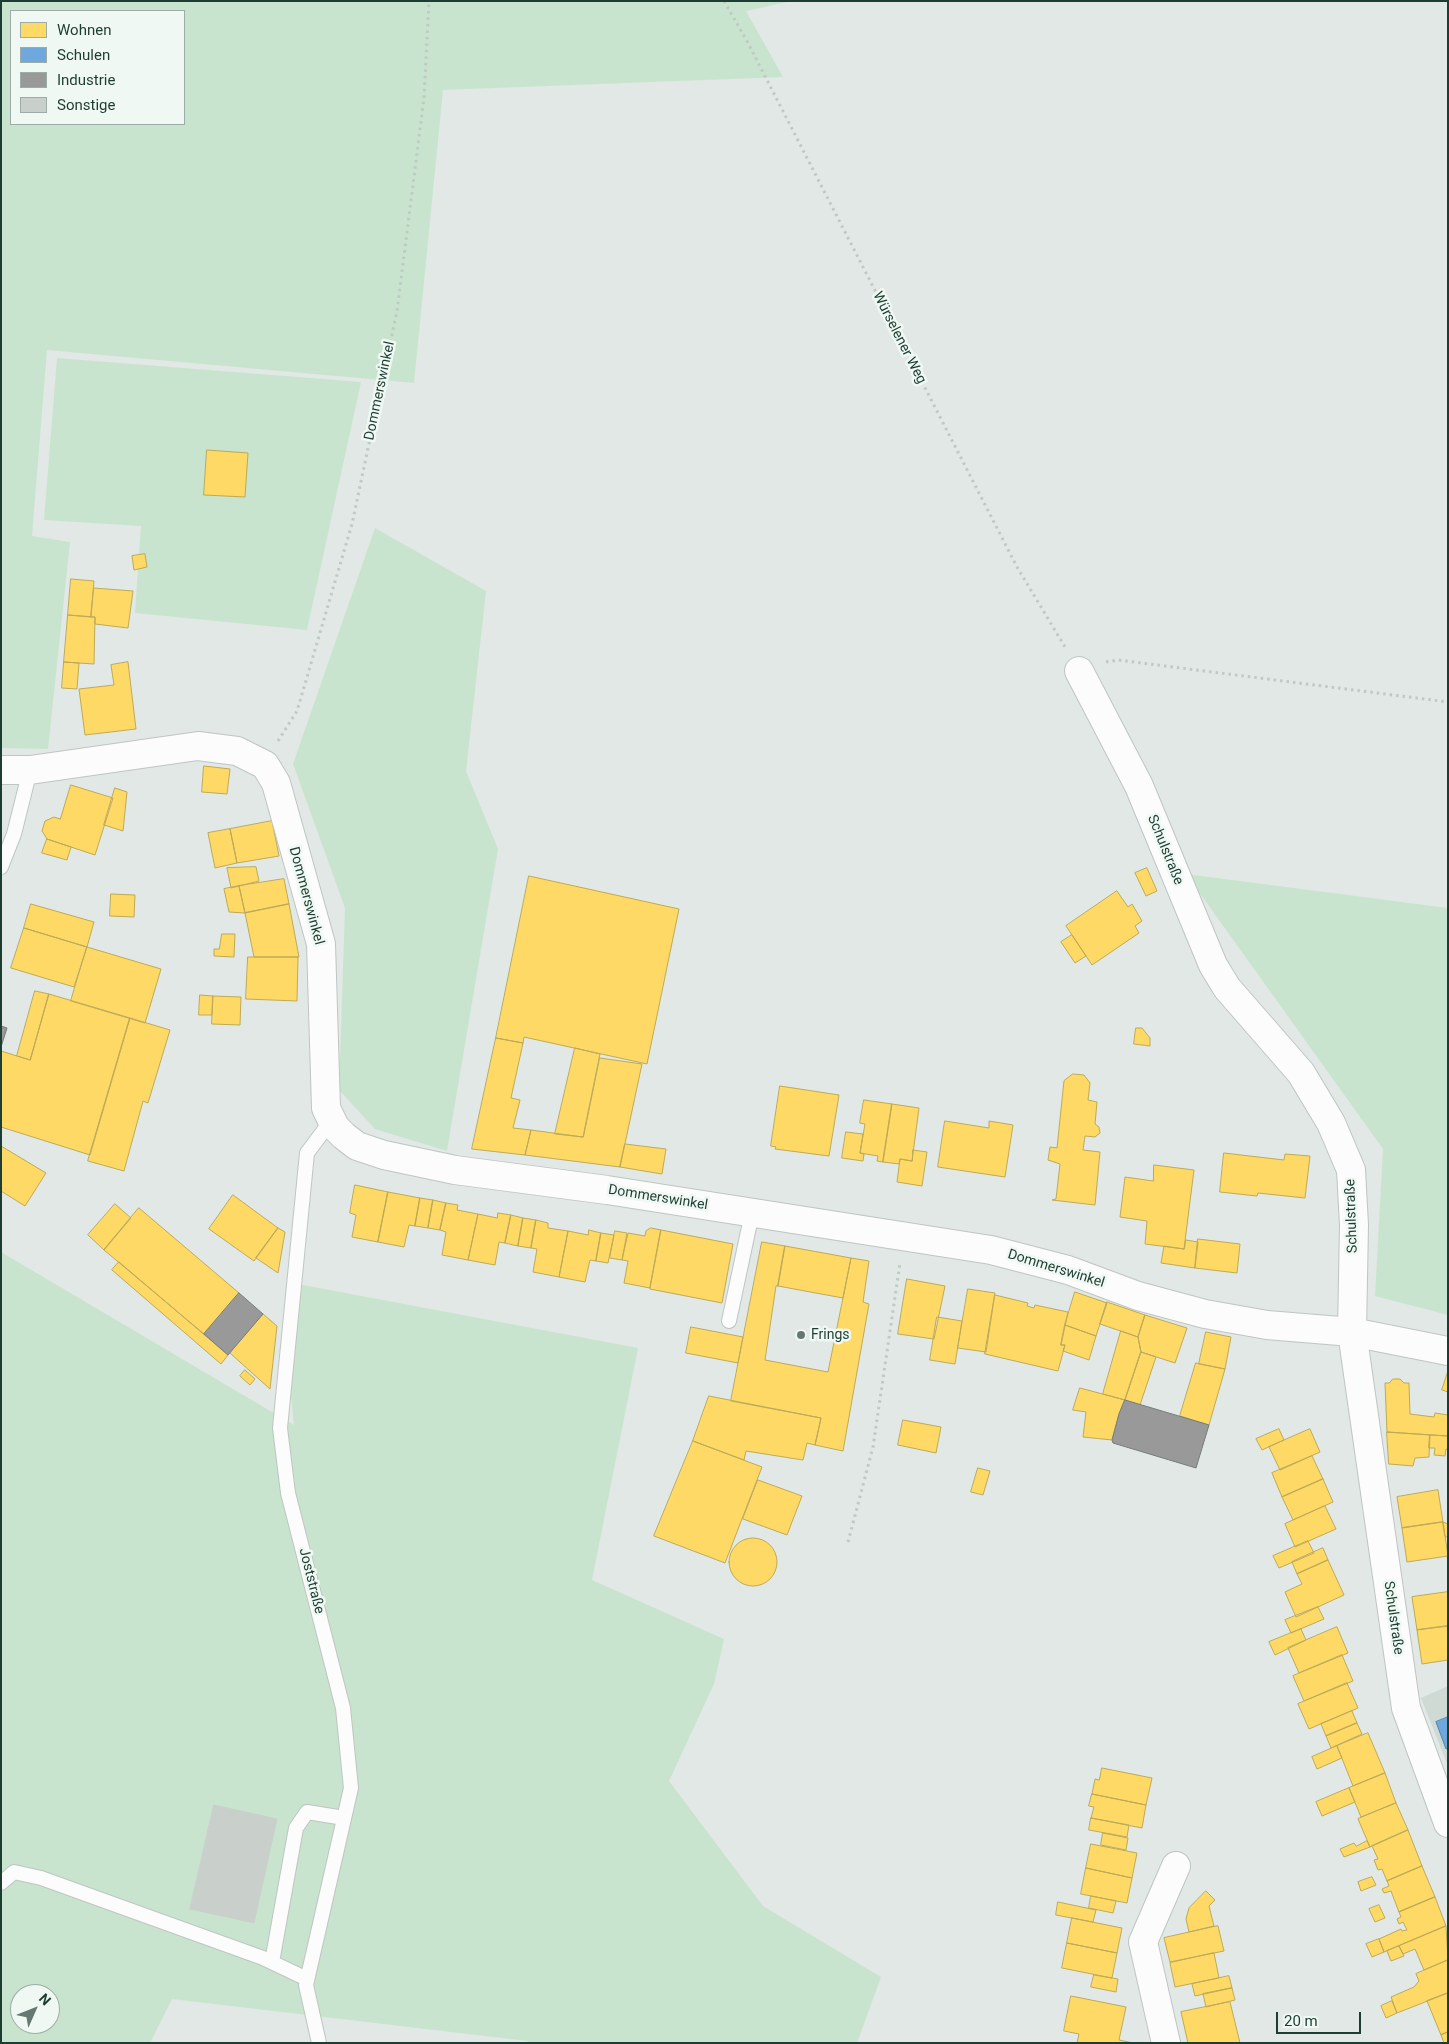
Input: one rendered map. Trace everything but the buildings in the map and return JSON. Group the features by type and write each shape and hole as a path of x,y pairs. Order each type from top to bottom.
{"street":[{"name":"Schulstraße","path":"1080,671 1139,786 1213,965 1226,988 1301,1073 1331,1123 1351,1170 1354,1225 1352,1332 1406,1708 1448,1824"},
{"path":"1,770 30,770 198,746 237,751 264,764"},
{"name":"Dommerswinkel","path":"264,764 276,784 321,944 326,1108 331,1121 344,1136 357,1146 384,1156 455,1170 607,1190 903,1238 991,1250 1068,1270 1138,1296 1205,1314 1267,1325 1352,1332 1448,1351"},
{"path":"1166,2043 1143,1942 1176,1866"}],"lane":[{"path":"1,868 14,834 30,770"},
{"name":"Joststraße","path":"319,2043 306,1985 351,1788 343,1708 288,1493 280,1428 307,1152 331,1121"},
{"path":"730,1321 752,1213"},
{"path":"272,1962 296,1828 307,1812 344,1818"},
{"path":"1,1883 14,1872 41,1878 272,1962 308,1979"}],"path":[{"name":"Dommerswinkel","path":"264,764 297,710 352,524 397,312 424,98 429,1"},
{"name":"Würselener Weg","path":"724,1 748,43 1017,567 1080,671"},
{"path":"1080,671 1090,666 1118,660 1448,702"},
{"path":"848,1542 873,1448 903,1238"}],"shaded area":[{"path":"1448,1686 1448,1766 1421,1698"}],"green space":[{"path":"1,1 792,1 746,11 783,77 443,90 414,383 47,350 32,536 70,542 48,749 1,748"},
{"path":"57,358 361,382 307,630 135,613 141,526 44,520"},
{"path":"375,528 486,591 466,771 498,849 447,1151 375,1129 339,1090 345,908 293,764"},
{"path":"1186,874 1448,908 1448,1315 1375,1296 1383,1149"},
{"path":"1,1252 294,1425 291,1395 298,1284 638,1348 592,1580 724,1639 714,1684 669,1781 763,1906 881,1977 857,2043 528,2043 527,2041 172,1999 150,2043 1,2043"}],"place":[{"name":"Frings","path":"801,1335"}]}
